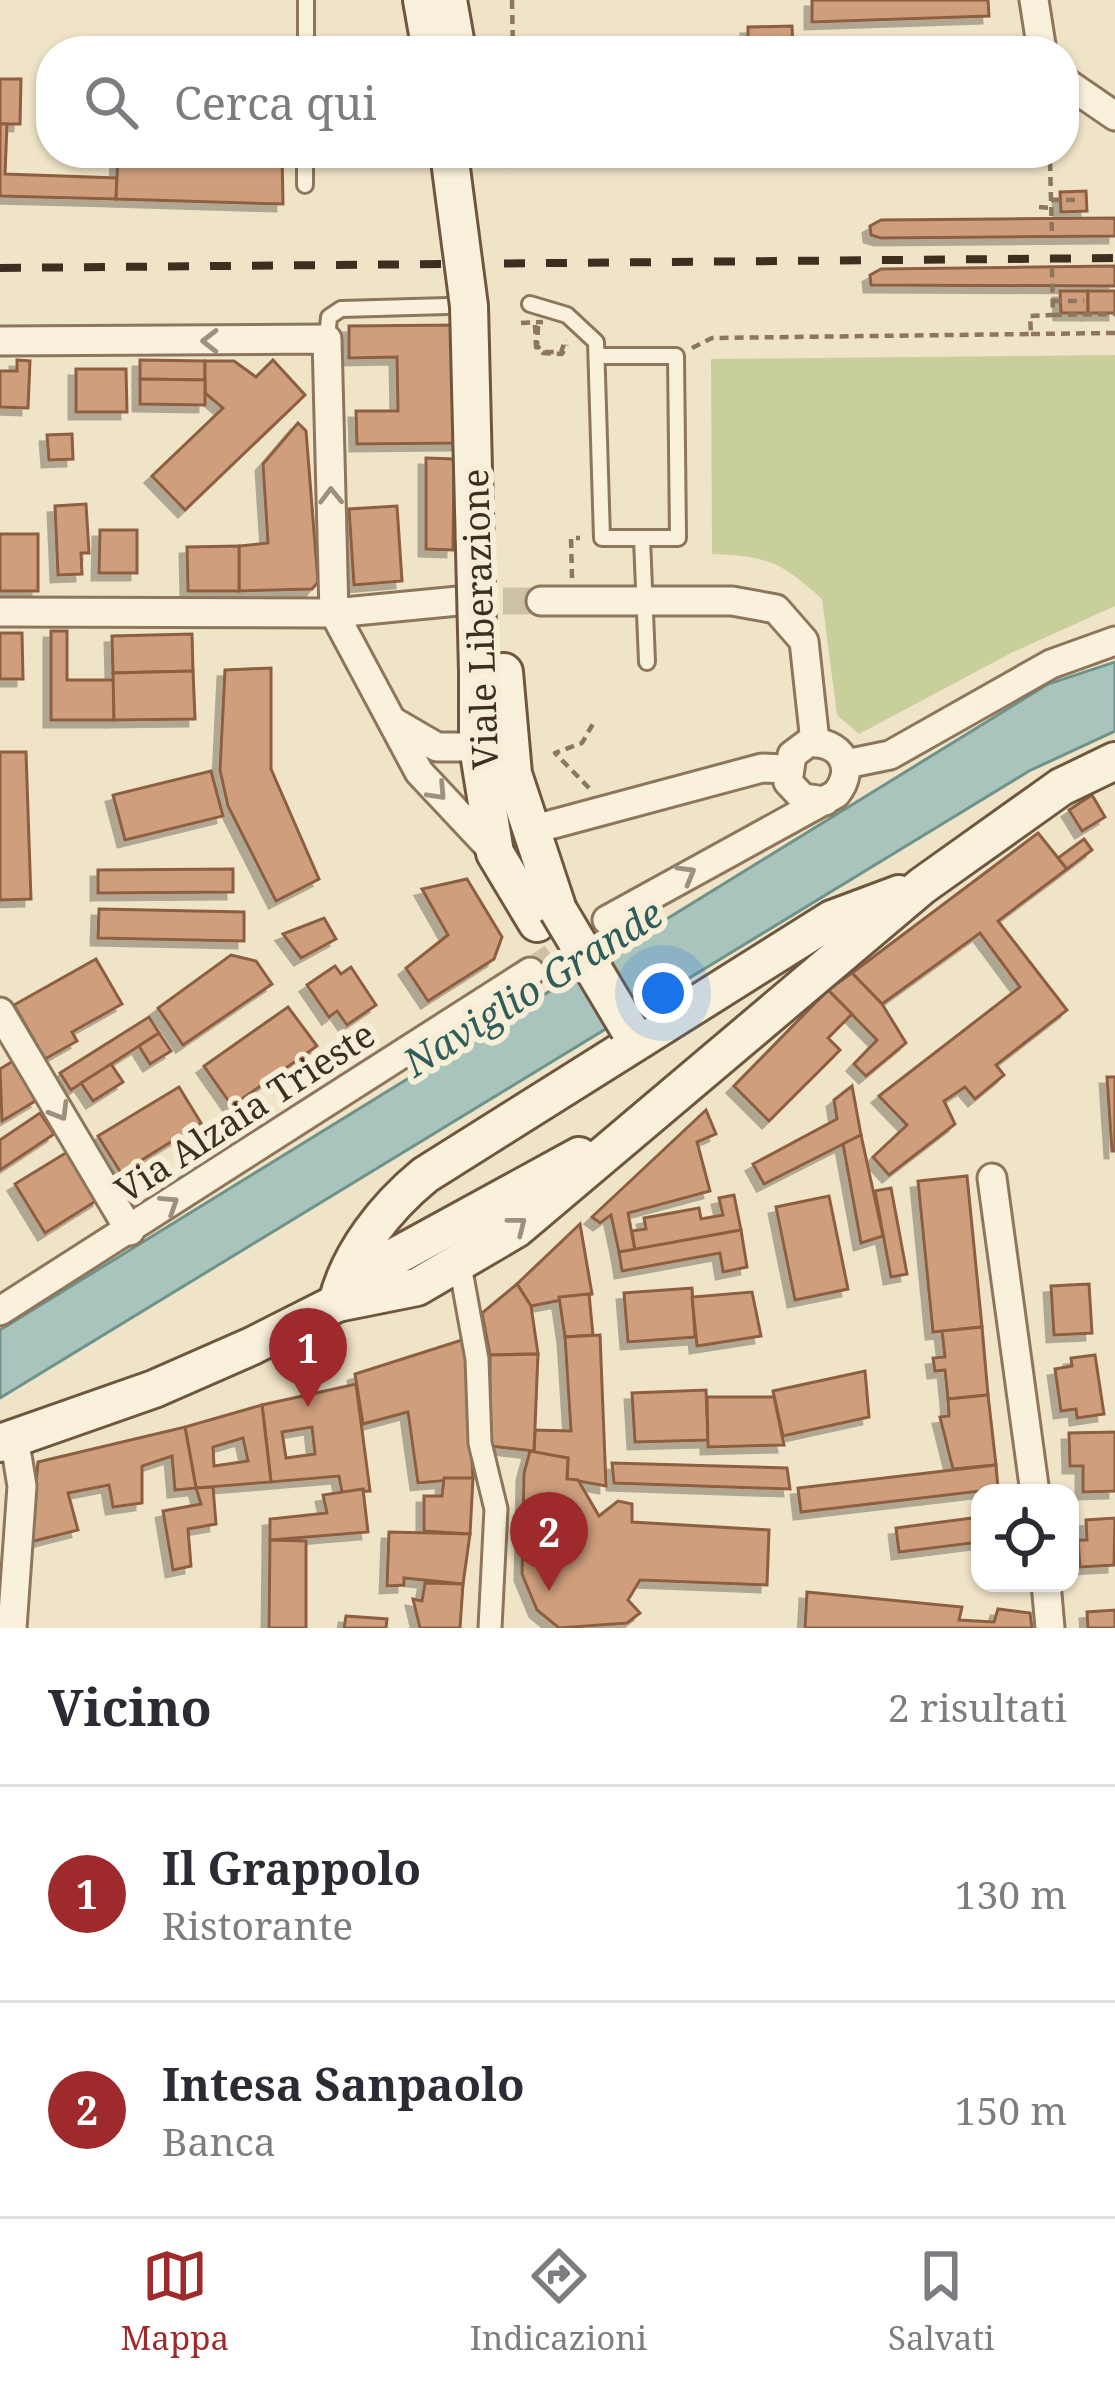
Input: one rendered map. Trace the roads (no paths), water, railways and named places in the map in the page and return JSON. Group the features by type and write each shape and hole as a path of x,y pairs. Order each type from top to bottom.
{"main road":[{"path":"422,0 428,36"},
{"path":"448,0 454,36"},
{"name":"Viale Liberazione","path":"451,168 469,306 491,672 548,916"},
{"name":"Viale Liberazione","path":"489,168 494,346 491,672 478,747 495,853 548,916 622,1040"},
{"path":"337,1303 394,1295 460,1264 516,1228 922,886 1061,787 1115,761"},
{"path":"337,1303 353,1262 398,1197 622,1040 832,919 922,886"},
{"path":"7,1440 173,1381 337,1303 376,1267 510,1189 621,1136"}],"street":[{"path":"1034,0 1040,36"},
{"path":"1079,91 1115,116"},
{"path":"0,341 327,339 334,613 419,772 495,853"},
{"path":"0,612 334,613 458,602"},
{"path":"541,602 756,604 787,616 807,655 815,742"},
{"path":"846,764 890,755 1051,664 1115,640"},
{"path":"394,722 437,747 478,747"},
{"path":"607,920 825,801 841,790 846,764 835,747 815,742 796,750 787,769 799,796 825,801"},
{"path":"530,830 762,768 787,769"},
{"name":"Via Alzaia Trieste","path":"0,1311 530,972"},
{"path":"0,1012 130,1231"},
{"path":"992,1178 1034,1484"},
{"path":"460,1264 477,1359 480,1443 496,1510 490,1628"},
{"path":"7,1440 22,1486 11,1628"},
{"path":"1047,1592 1050,1628"}],"lane":[{"path":"306,0 306,36"},
{"path":"305,168 305,185"},
{"path":"530,304 578,322 596,342 602,538 678,538 676,356 599,356"},
{"path":"327,339 329,317 341,309 448,306"},
{"path":"642,539 647,662"}],"water":[{"path":"1115,662 1115,731 1029,771 0,1398 0,1330 1048,684"}],"tunnel":[{"path":"462,601 541,601"},
{"path":"530,972 607,920"}],"railway":[{"path":"0,268 1115,258"}],"place":[{"name":"Il Grappolo","path":"308,1407"},
{"name":"Intesa Sanpaolo","path":"549,1591"}],"water label":[{"name":"Naviglio Grande","path":"533,988"}]}
